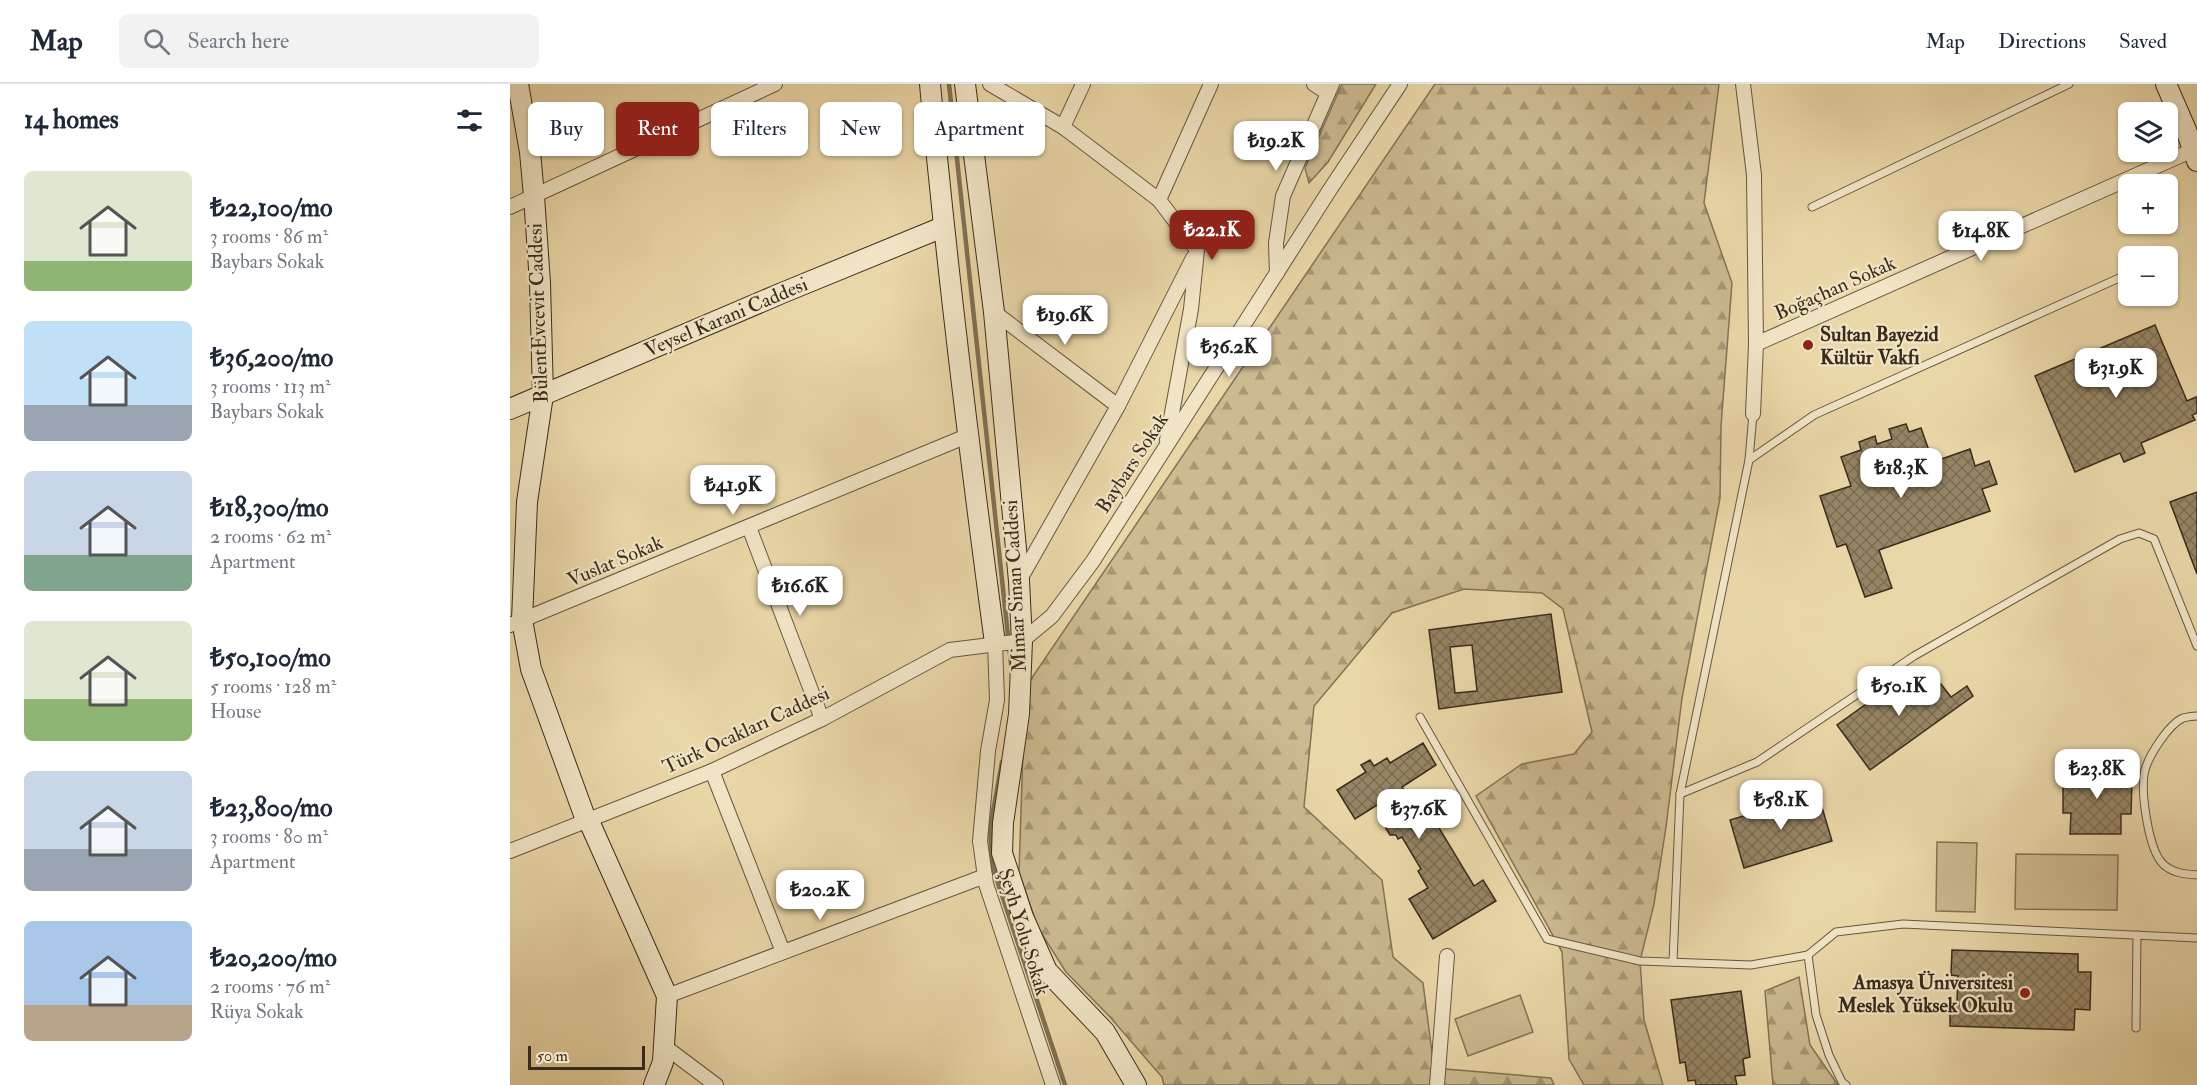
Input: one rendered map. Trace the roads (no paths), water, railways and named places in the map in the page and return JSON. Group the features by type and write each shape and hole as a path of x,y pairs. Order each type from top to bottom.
{"street":[{"name":"BülentEvcevit Caddesi","path":"518,84 530,152 534,196 540,283 543,395 527,502 516,623 587,820 667,996 663,1062 654,1085"},
{"path":"510,207 775,84"},
{"name":"Mimar Sinan Caddesi","path":"930,84 943,227 967,436 995,643"},
{"name":"Mimar Sinan Caddesi","path":"965,84 994,312 1019,581 1022,641 1019,714 1003,823 1002,854 1023,916 1047,971 1104,1032 1136,1085"},
{"path":"990,84 1063,127 1159,200 1197,250 1191,309 1165,448"},
{"path":"1063,127 1083,84"},
{"path":"1159,200 1211,84"},
{"path":"1277,273 1276,243 1283,196 1330,88 1314,84"},
{"name":"Baybars Sokak","path":"1022,641 1052,616 1093,561 1400,84"},
{"path":"1743,84 1754,175 1756,344 1753,414"},
{"path":"2166,84 2195,156"},
{"name":"Boğaçhan Sokak","path":"1756,344 2195,156"},
{"name":"Veysel Karani Caddesi","path":"510,409 943,227"},
{"path":"1019,581 1118,406 1197,250"},
{"path":"994,312 1118,406"},
{"name":"Vuslat Sokak","path":"516,623 967,436"},
{"path":"749,526 822,719"},
{"name":"Türk Ocakları Caddesi","path":"510,851 712,771 822,719 950,650 1022,641"},
{"name":"Şeyh Yolu Sokak","path":"995,643 997,700 988,751 980,841 984,876 1053,1085"},
{"path":"712,771 783,952"},
{"path":"667,996 984,876"},
{"path":"1437,1085 1447,956"},
{"path":"664,1046 716,1085"}],"lane":[{"path":"1812,207 2069,84"},
{"path":"1749,460 1814,415 2118,278"},
{"path":"1673,962 1680,794 1749,460 1753,414"},
{"path":"1680,794 1757,762 1914,656 2120,539 2139,533 2154,539 2197,646"},
{"path":"2197,716 2182,718 2156,744 2145,770 2146,819 2152,846 2162,863 2176,873 2197,875"},
{"path":"1420,717 1547,939 1640,961 1751,965 1808,955 1836,932 1903,924 2197,938"},
{"path":"2136,1028 2137,934"},
{"path":"1808,955 1816,1015 1828,1055 1842,1082 1846,1085"}],"waterway":[{"path":"949,84 1012,673"},
{"path":"1002,762 990,828 992,865 1065,1085"}],"place":[{"name":"Sultan Bayezid Kültür Vakfı","path":"1808,345"},
{"name":"Amasya Üniversitesi Meslek Yüksek Okulu","path":"2025,993"}]}
